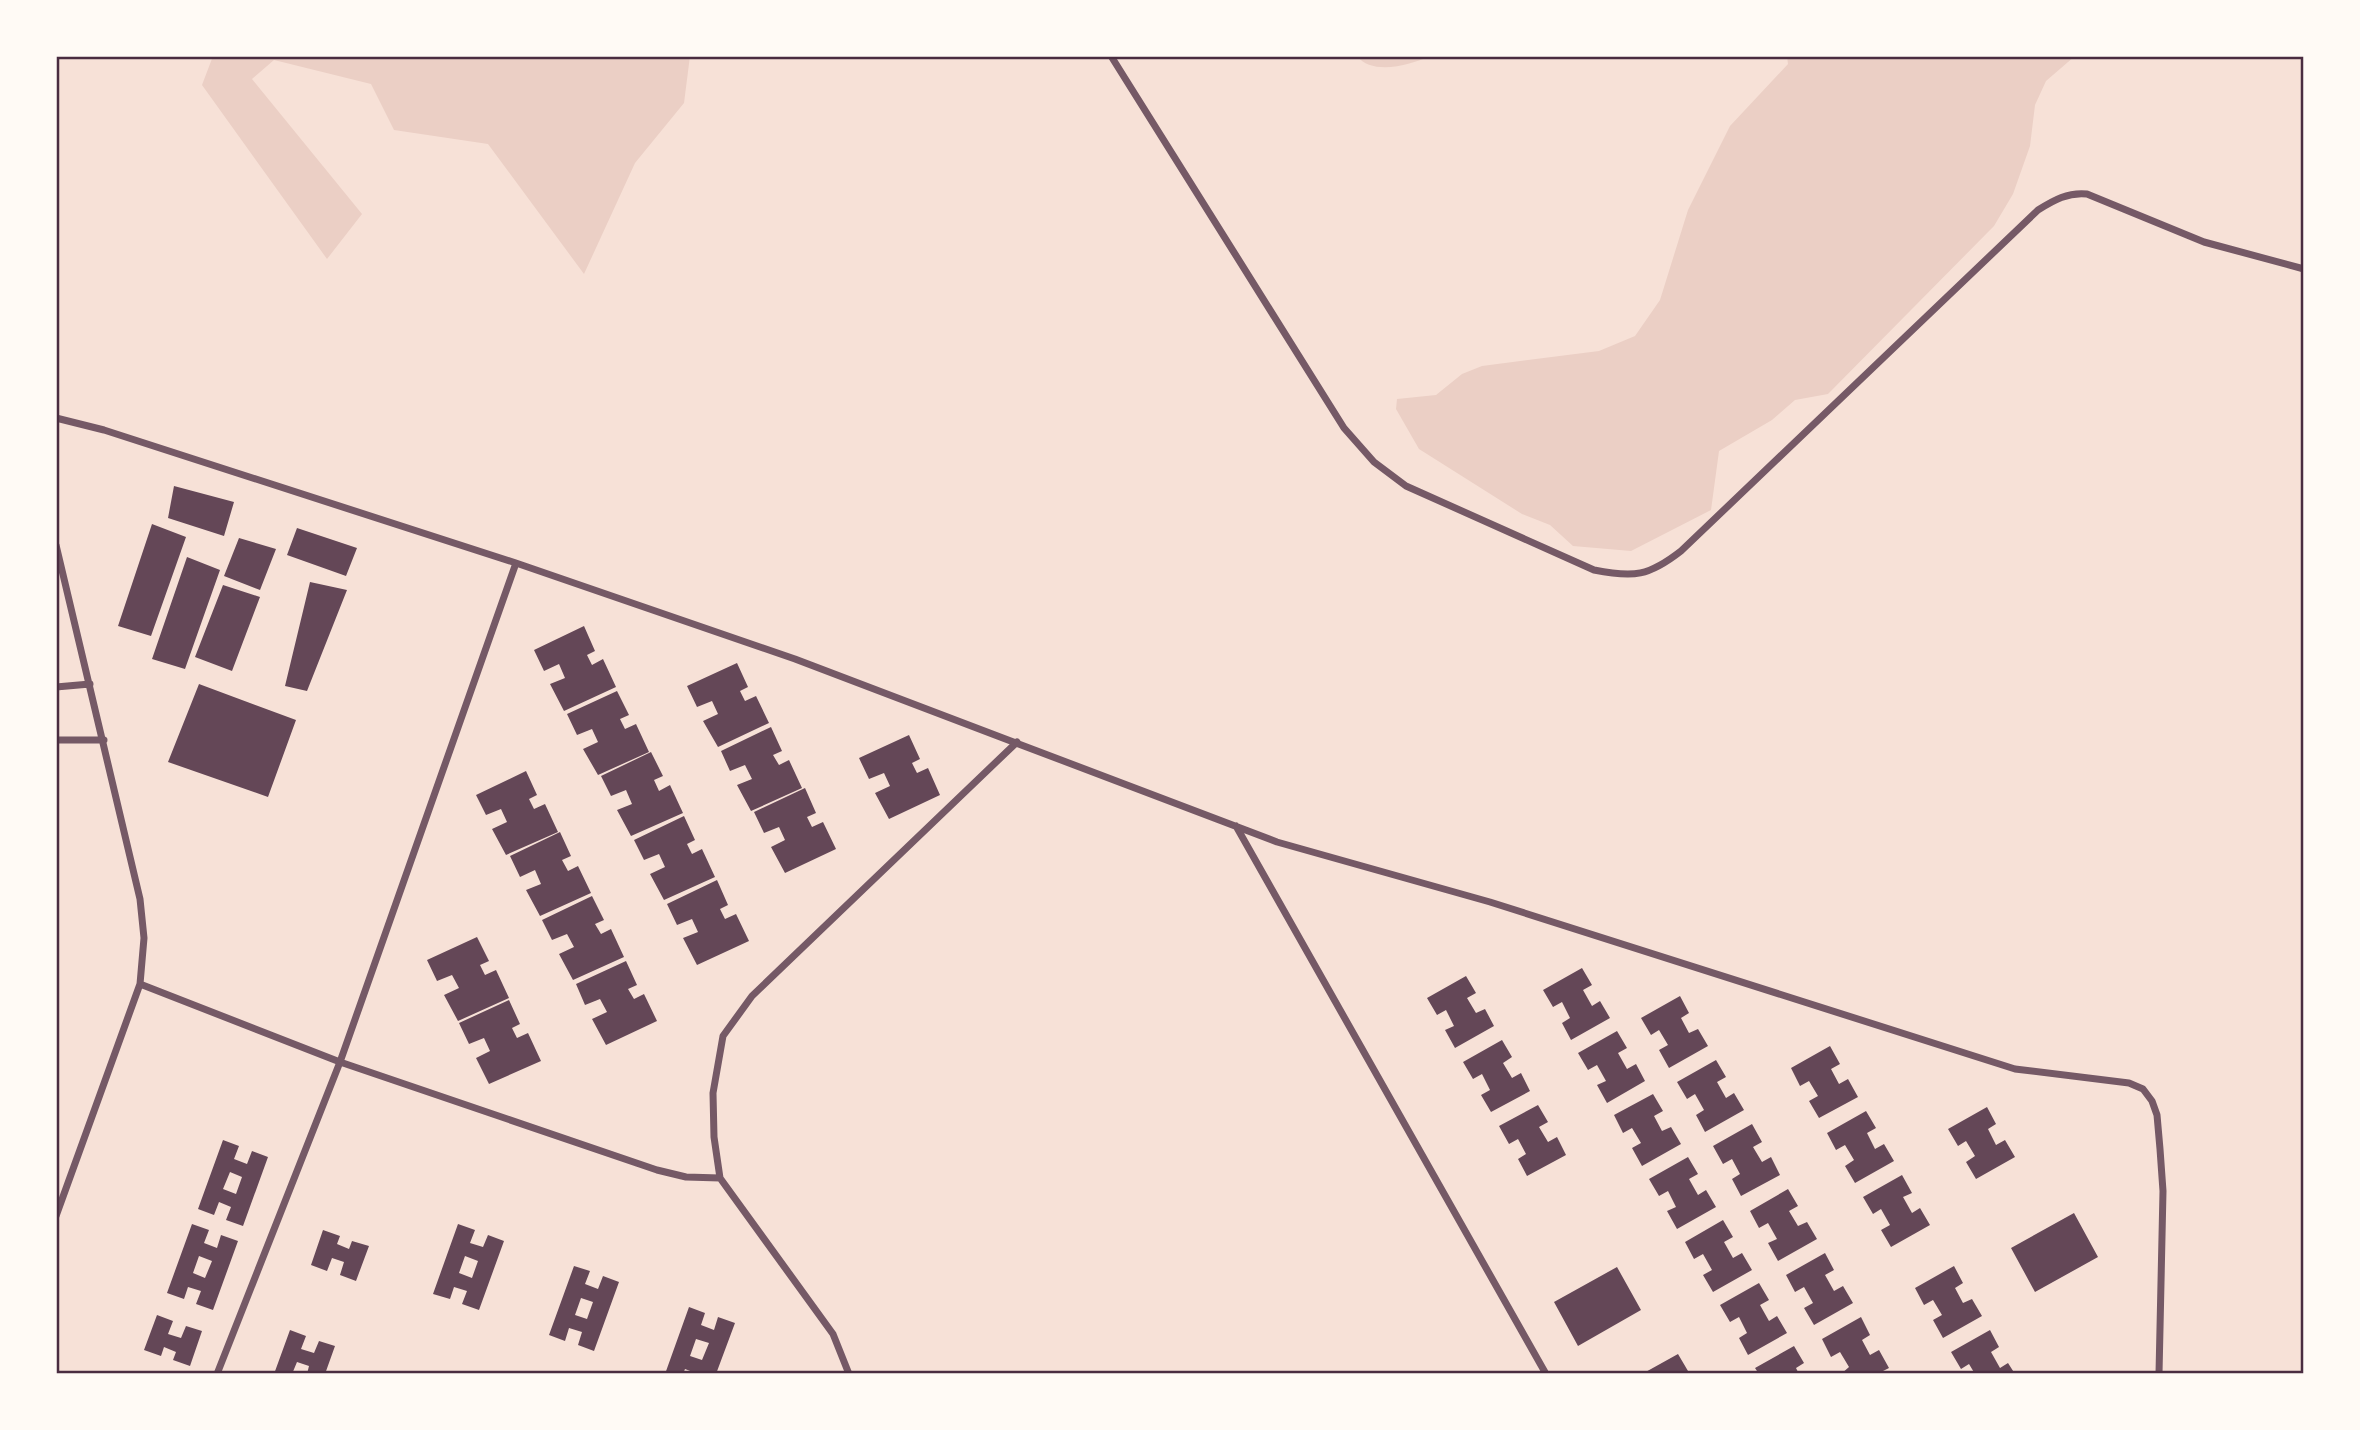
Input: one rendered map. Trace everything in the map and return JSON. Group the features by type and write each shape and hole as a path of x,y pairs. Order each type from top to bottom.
{"street":[{"path":"1111,56 1344,428 1374,462 1406,486 1594,570 1623,576 1658,569 1681,551 2038,210 2056,199 2075,193 2087,194 2204,242 2304,269"},
{"path":"56,418 104,430 516,563 795,659 1276,842 1490,902 2015,1069 2129,1083 2143,1089 2157,1115 2163,1191 2159,1374"},
{"path":"56,545 140,899 144,938 140,984 56,1216"},
{"path":"216,1374 340,1062 516,563"},
{"path":"56,687 90,684"},
{"path":"56,740 104,740"},
{"path":"849,1374 833,1334 720,1178 714,1137 713,1093 723,1036 752,996 1017,742"},
{"path":"1236,826 1546,1374"},
{"path":"140,984 340,1062 657,1170 686,1177 720,1178"}],"shaded area":[{"path":"213,56 690,56 684,103 635,163 584,274 488,144 394,130 371,84 274,60 252,79 362,214 327,259 202,85"},
{"path":"1357,56 1430,56 1413,63 1382,67 1372,66"},
{"path":"1787,56 2075,56 2046,81 2035,105 2030,146 2013,194 1994,226 1828,394 1795,400 1772,420 1719,451 1711,510 1631,551 1573,546 1550,525 1522,514 1419,449 1396,409 1397,399 1436,395 1462,374 1482,366 1599,351 1635,336 1660,300 1688,210 1730,126 1788,64"}],"building":[{"path":"174,486 234,502 224,536 168,518"},
{"path":"152,524 186,537 151,636 118,626"},
{"path":"297,528 357,548 346,576 287,555"},
{"path":"239,538 276,549 260,590 224,576"},
{"path":"187,557 220,570 185,669 152,659"},
{"path":"310,582 347,590 307,691 285,686"},
{"path":"223,585 260,597 232,671 195,657"},
{"path":"584,626 595,651 587,655 592,665 603,659 616,687 564,711 550,684 565,678 559,664 544,671 534,650"},
{"path":"737,663 748,687 740,691 745,701 756,696 769,723 718,747 703,721 718,714 712,701 697,707 687,686"},
{"path":"199,684 296,720 268,797 168,762"},
{"path":"617,691 629,715 620,719 625,729 636,724 649,752 598,775 583,749 598,742 592,729 577,735 567,714"},
{"path":"771,727 782,751 773,755 779,765 789,760 802,788 751,811 737,785 752,779 745,765 730,771 721,751"},
{"path":"909,735 920,759 912,763 917,773 928,768 940,795 889,819 875,793 890,786 884,773 869,779 859,758"},
{"path":"651,752 663,776 654,780 659,791 670,785 683,813 631,836 617,810 632,804 626,790 611,796 601,776"},
{"path":"526,771 537,795 529,799 534,809 545,804 558,832 506,855 492,829 507,822 501,809 486,815 476,795"},
{"path":"805,788 816,813 807,817 812,827 823,822 836,849 785,873 771,847 785,840 779,827 764,833 754,812"},
{"path":"684,816 695,840 687,844 692,854 702,849 715,877 664,900 650,874 665,867 659,854 644,860 634,840"},
{"path":"560,832 571,856 562,860 568,871 578,866 591,893 540,916 526,890 541,884 535,870 520,877 510,856"},
{"path":"717,880 728,905 720,909 725,919 736,914 749,941 697,965 683,938 698,932 692,919 677,925 667,904"},
{"path":"592,896 604,920 595,924 601,934 611,929 624,957 573,980 559,954 574,947 567,934 552,940 542,920"},
{"path":"477,937 489,961 480,965 485,975 496,970 509,998 458,1021 444,995 459,988 452,975 437,981 427,960"},
{"path":"626,961 637,985 628,989 634,999 644,994 657,1021 606,1045 592,1019 607,1012 600,999 585,1005 576,984"},
{"path":"1582,968 1592,985 1583,990 1592,1006 1600,1001 1610,1018 1571,1040 1562,1023 1570,1018 1562,1002 1553,1007 1543,990"},
{"path":"1466,976 1476,993 1467,998 1476,1013 1485,1009 1494,1026 1455,1048 1445,1030 1454,1026 1446,1010 1437,1015 1427,998"},
{"path":"1680,996 1689,1013 1681,1018 1689,1033 1698,1029 1708,1046 1669,1068 1659,1050 1668,1045 1659,1030 1651,1035 1641,1018"},
{"path":"509,1000 520,1024 512,1028 517,1038 528,1033 541,1061 489,1084 476,1058 490,1051 484,1038 469,1044 459,1023"},
{"path":"1617,1031 1627,1048 1618,1053 1627,1069 1636,1064 1645,1081 1607,1103 1597,1085 1606,1081 1597,1065 1588,1070 1578,1053"},
{"path":"1502,1040 1512,1057 1503,1063 1512,1078 1521,1073 1530,1091 1491,1112 1481,1095 1490,1090 1482,1074 1473,1079 1463,1062"},
{"path":"1830,1046 1840,1064 1831,1069 1839,1084 1848,1079 1858,1097 1819,1118 1809,1101 1818,1096 1809,1081 1800,1086 1791,1068"},
{"path":"1716,1060 1726,1077 1717,1082 1726,1098 1734,1093 1744,1110 1705,1132 1696,1115 1704,1110 1695,1094 1687,1099 1677,1082"},
{"path":"1653,1094 1663,1111 1654,1116 1662,1131 1671,1127 1681,1144 1642,1166 1632,1148 1641,1143 1632,1128 1623,1133 1614,1115"},
{"path":"1538,1105 1548,1122 1539,1127 1548,1142 1557,1137 1566,1155 1527,1176 1518,1159 1526,1154 1518,1139 1509,1144 1499,1126"},
{"path":"1987,1107 1996,1124 1988,1129 1996,1145 2005,1140 2015,1157 1976,1179 1966,1162 1975,1156 1966,1141 1958,1146 1948,1129"},
{"path":"1866,1111 1876,1128 1867,1133 1875,1149 1884,1144 1894,1161 1855,1183 1845,1166 1854,1160 1845,1145 1836,1150 1827,1133"},
{"path":"1752,1124 1762,1142 1753,1147 1762,1162 1771,1157 1780,1175 1741,1196 1732,1179 1740,1174 1732,1159 1723,1164 1713,1146"},
{"path":"223,1140 239,1146 234,1159 247,1164 252,1151 268,1157 243,1226 226,1220 231,1207 219,1202 214,1215 198,1209","holes":["230,1172 242,1177 236,1194 223,1189"]},
{"path":"1688,1157 1698,1174 1689,1179 1698,1195 1706,1190 1716,1207 1677,1229 1667,1211 1676,1207 1668,1191 1659,1196 1649,1179"},
{"path":"1902,1175 1912,1193 1903,1197 1912,1213 1920,1208 1930,1225 1891,1247 1881,1230 1890,1225 1881,1209 1873,1214 1863,1197"},
{"path":"1788,1189 1798,1206 1789,1211 1798,1226 1807,1222 1817,1239 1778,1261 1768,1243 1777,1239 1768,1223 1759,1228 1750,1211"},
{"path":"2074,1213 2098,1257 2035,1292 2011,1248"},
{"path":"1723,1220 1733,1237 1724,1242 1733,1258 1742,1253 1752,1270 1713,1292 1703,1275 1712,1270 1703,1254 1694,1259 1685,1242"},
{"path":"192,1224 209,1230 204,1243 217,1248 221,1235 238,1241 213,1310 196,1304 201,1291 188,1287 184,1299 167,1293","holes":["199,1256 212,1261 205,1278 193,1273"]},
{"path":"458,1224 475,1230 470,1243 483,1247 488,1235 504,1241 479,1310 462,1304 467,1291 454,1287 450,1299 433,1294","holes":["465,1256 478,1261 472,1278 459,1273"]},
{"path":"323,1230 340,1236 337,1244 349,1249 352,1241 369,1246 356,1281 340,1275 344,1262 332,1258 327,1271 311,1265"},
{"path":"1825,1253 1834,1270 1825,1275 1834,1291 1843,1286 1853,1303 1814,1325 1804,1308 1813,1303 1804,1287 1795,1292 1786,1275"},
{"path":"574,1266 590,1271 585,1284 598,1289 603,1276 619,1282 594,1351 578,1345 582,1332 569,1328 565,1341 549,1335","holes":["581,1298 593,1302 587,1319 575,1315"]},
{"path":"1954,1266 1963,1283 1955,1288 1963,1303 1972,1299 1982,1316 1943,1338 1933,1320 1942,1315 1933,1300 1924,1305 1915,1288"},
{"path":"1617,1267 1641,1310 1578,1346 1554,1302"},
{"path":"1759,1283 1769,1300 1760,1305 1769,1321 1777,1316 1787,1333 1748,1355 1739,1338 1747,1333 1739,1317 1730,1322 1720,1305"},
{"path":"689,1307 705,1313 701,1325 714,1330 718,1317 735,1323 716,1374 698,1374 685,1369 683,1374 665,1374","holes":["696,1339 709,1343 702,1360 690,1356"]},
{"path":"157,1315 173,1321 168,1334 181,1338 186,1326 202,1331 190,1366 173,1360 176,1352 164,1347 161,1356 144,1350"},
{"path":"1861,1317 1870,1335 1862,1340 1870,1355 1879,1350 1889,1368 1877,1374 1841,1374 1849,1367 1840,1352 1831,1357 1822,1339"},
{"path":"290,1330 306,1336 301,1349 314,1353 319,1341 335,1346 325,1374 307,1374 309,1366 297,1362 292,1374 274,1374"},
{"path":"1990,1330 1999,1347 1991,1352 2000,1368 2008,1363 2015,1374 1975,1374 1969,1364 1961,1369 1951,1352"},
{"path":"1794,1346 1804,1363 1796,1368 1799,1374 1759,1374 1755,1368"},
{"path":"1678,1354 1688,1371 1683,1374 1642,1374"}]}
